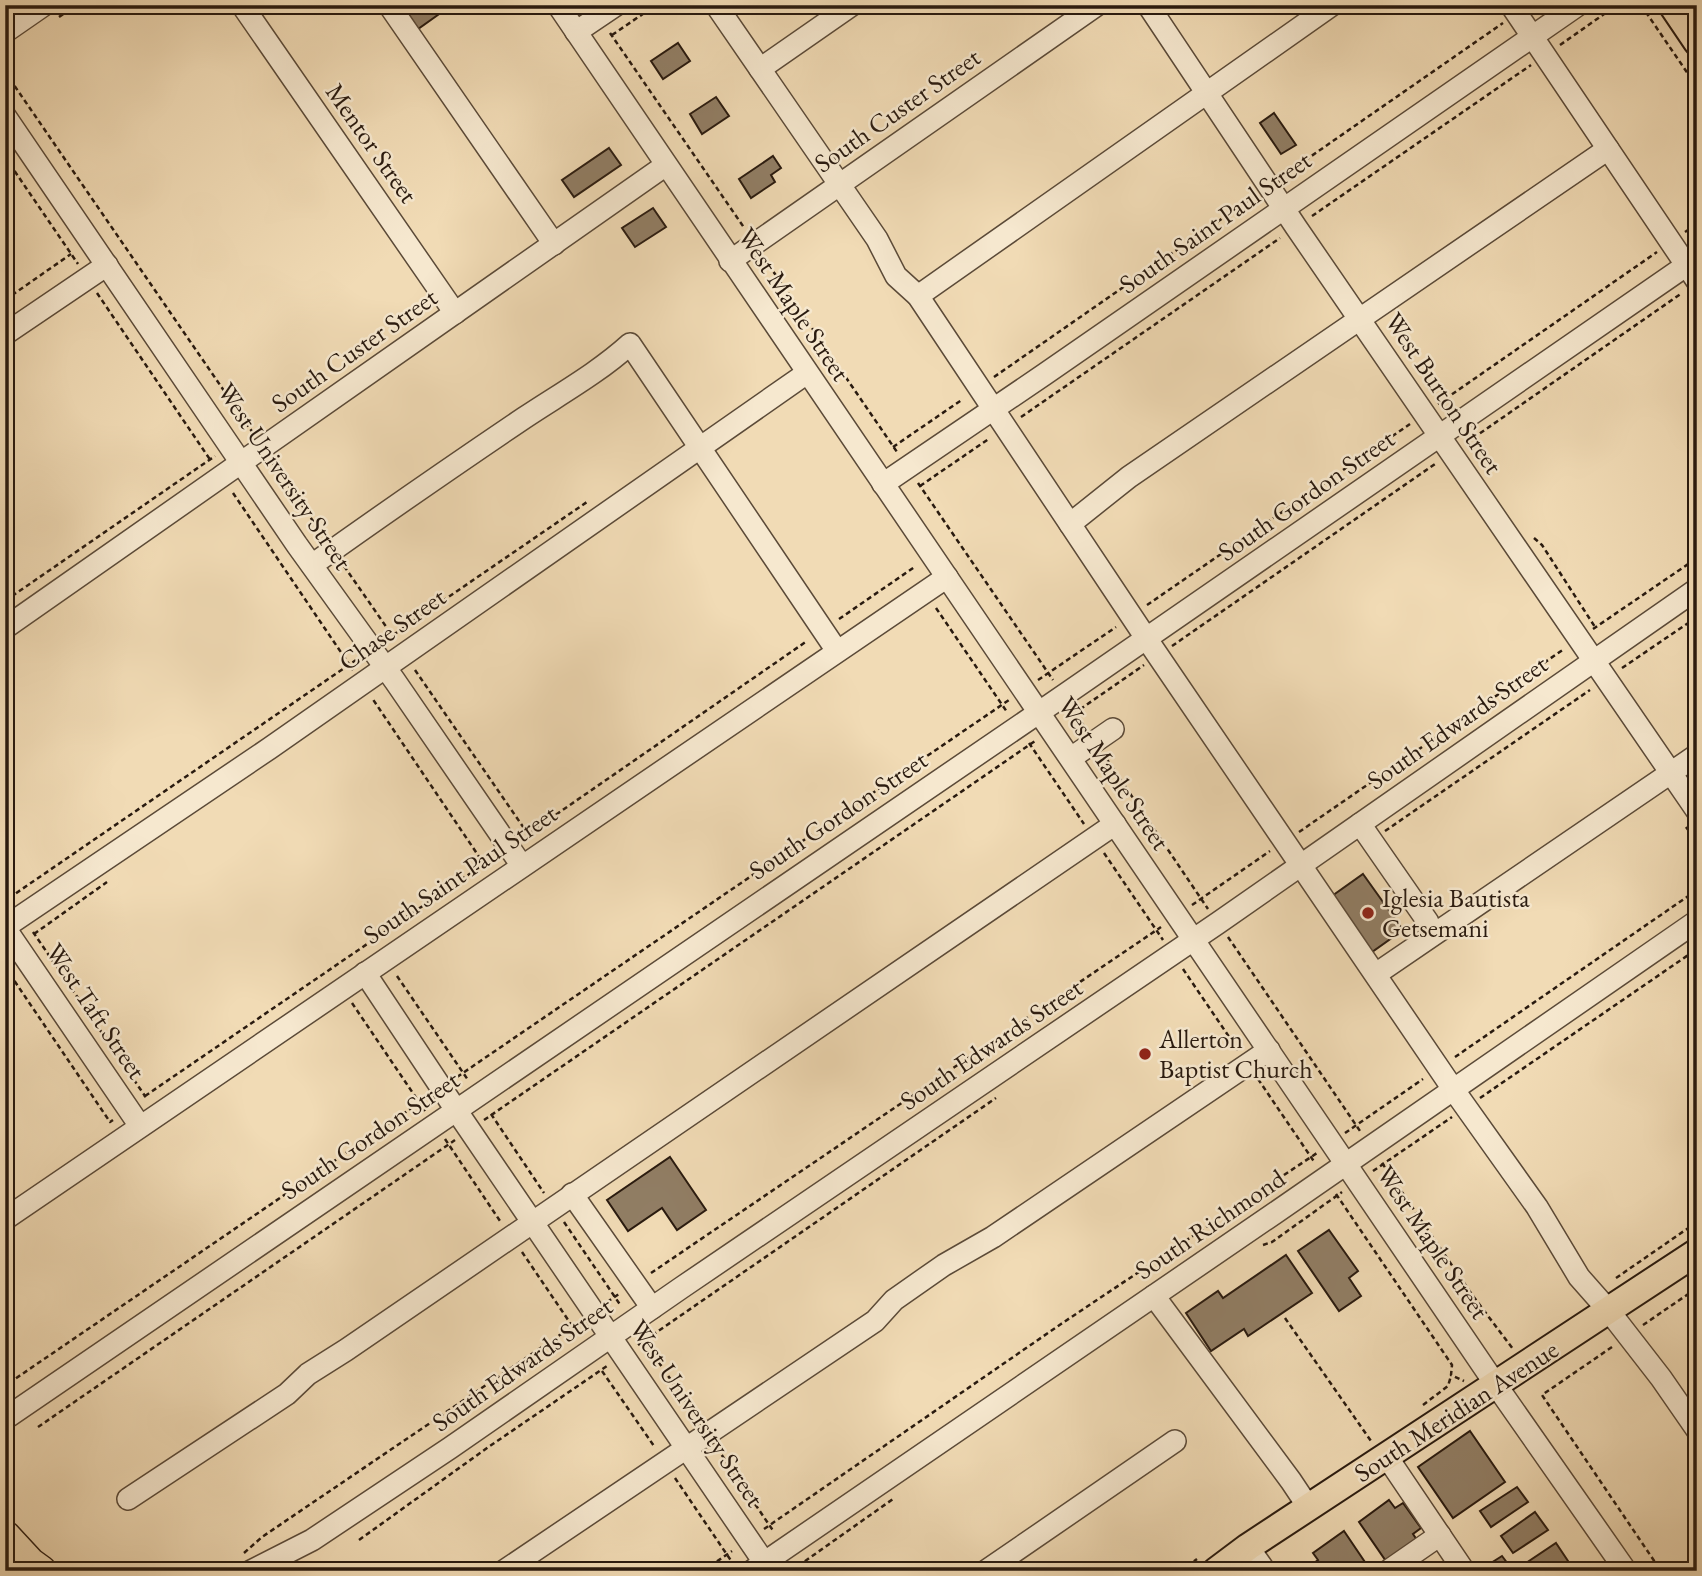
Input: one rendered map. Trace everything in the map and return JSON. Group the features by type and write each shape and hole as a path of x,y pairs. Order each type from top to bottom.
{"highway":[{"path":"5,1536 36,1568"}],"main road":[{"path":"1672,5 1697,41"},
{"name":"South Meridian Avenue","path":"1216,1571 1308,1508 1379,1449 1496,1385 1697,1252"}],"street":[{"path":"5,32 44,5"},
{"name":"Mentor Street","path":"242,5 455,313"},
{"path":"389,5 554,244"},
{"path":"716,5 877,239 896,276 918,296 1152,647 1453,1089 1537,1207 1579,1277 1628,1335 1697,1430"},
{"path":"760,69 852,5"},
{"name":"South Custer Street","path":"730,261 1097,5"},
{"name":"West Burton Street","path":"1147,5 1697,811"},
{"path":"918,296 1332,5"},
{"name":"South Saint Paul Street","path":"883,484 1578,5"},
{"path":"1514,9 1692,274"},
{"name":"West Maple Street","path":"550,11 576,32 1496,1385 1626,1571"},
{"path":"576,32 607,11"},
{"name":"West University Street","path":"5,116 522,866"},
{"path":"1070,524 1129,477 1608,149"},
{"name":"South Custer Street","path":"5,628 666,165"},
{"path":"5,334 107,265"},
{"name":"South Gordon Street","path":"9,1416 478,1095 1024,736 1692,274"},
{"path":"312,565 587,377 630,344 837,651"},
{"name":"Chase Street","path":"5,928 270,748 807,373"},
{"name":"South Saint Paul Street","path":"5,1219 947,577"},
{"name":"South Edwards Street","path":"312,1539 450,1448 652,1308 1178,962 1194,940 1301,865 1366,832 1594,660 1697,589"},
{"path":"1071,758 1113,729"},
{"path":"1376,974 1697,755"},
{"path":"576,1200 1115,824"},
{"path":"1366,832 1428,922"},
{"name":"South Richmond","path":"762,1568 785,1548 1154,1296 1352,1173 1370,1146 1697,921"},
{"name":"West Taft Street","path":"5,928 140,1126"},
{"name":"West University Street","path":"365,973 749,1539 762,1568"},
{"path":"504,1571 875,1321 894,1300 944,1265 993,1237 1269,1050"},
{"path":"128,1499 287,1394 308,1374 554,1207 576,1200 653,1155"},
{"path":"576,1200 652,1308"},
{"path":"1154,1296 1292,1481 1308,1508"},
{"path":"986,1571 1175,1441"},
{"path":"1379,1449 1465,1571"},
{"path":"1388,1571 1440,1535"},
{"path":"244,1561 312,1539"},
{"path":"281,1571 312,1539"},
{"path":"1248,1547 1265,1571"}],"path":[{"path":"534,5 550,11"},
{"path":"612,36 656,5"},
{"path":"920,486 1617,5"},
{"path":"1641,5 1697,87"},
{"path":"893,447 1269,186 1514,9"},
{"path":"607,11 612,36 1370,1146 1513,1349"},
{"path":"5,72 528,834"},
{"path":"5,157 484,864 145,1096"},
{"path":"9,1383 1003,705 1697,224"},
{"path":"5,300 71,254"},
{"path":"38,1427 492,1115 1069,704 1692,274"},
{"path":"392,636 586,503"},
{"path":"218,1571 244,1561 262,1537 1202,899 1697,558"},
{"path":"510,848 916,566 930,599 1452,1365 1451,1375 1464,1381"},
{"path":"1366,832 1607,678 1697,617"},
{"path":"9,898 372,649"},
{"path":"703,1571 1061,1324 1311,1157 1697,890"},
{"path":"1320,1208 1331,1187 1352,1173 1383,1164 1697,949"},
{"path":"1176,975 1178,962"},
{"path":"397,976 632,1322"},
{"path":"348,998 589,1352"},
{"path":"359,1540 487,1448 1002,1094"},
{"path":"1661,1571 1542,1395 1697,1288"},
{"path":"1285,1318 1379,1449"},
{"path":"644,1340 800,1571"},
{"path":"602,1370 738,1571"}],"building":[{"path":"402,5 438,5 442,12 418,29"},
{"path":"678,43 690,61 663,79 651,61"},
{"path":"716,97 729,116 702,134 690,114"},
{"path":"1274,113 1296,145 1281,154 1260,123"},
{"path":"609,148 621,165 574,197 562,180"},
{"path":"773,156 781,168 771,175 775,182 751,198 739,179"},
{"path":"653,208 666,227 635,247 622,228"},
{"name":"Iglesia Bautista Getsemani","path":"1363,874 1403,930 1372,952 1332,896"},
{"path":"670,1157 706,1210 677,1230 662,1208 628,1231 607,1200"},
{"path":"1329,1230 1358,1271 1349,1278 1361,1296 1339,1311 1298,1251"},
{"path":"1286,1255 1312,1293 1248,1336 1244,1329 1211,1351 1186,1313 1218,1291 1223,1298"},
{"path":"1470,1431 1505,1482 1453,1518 1418,1467"},
{"path":"1517,1487 1528,1502 1491,1527 1480,1511"},
{"path":"1389,1500 1395,1508 1403,1503 1421,1528 1413,1534 1419,1543 1388,1564 1359,1522"},
{"path":"1535,1512 1548,1530 1513,1553 1501,1536"},
{"path":"1344,1531 1371,1571 1313,1571 1310,1566 1318,1560 1313,1553"},
{"path":"1556,1543 1568,1561 1554,1571 1531,1571 1526,1563"},
{"path":"1502,1556 1508,1564 1498,1571 1485,1571 1483,1568"}],"place":[{"name":"Iglesia Bautista Getsemani","path":"1368,913"},
{"name":"Allerton Baptist Church","path":"1145,1054"}]}
